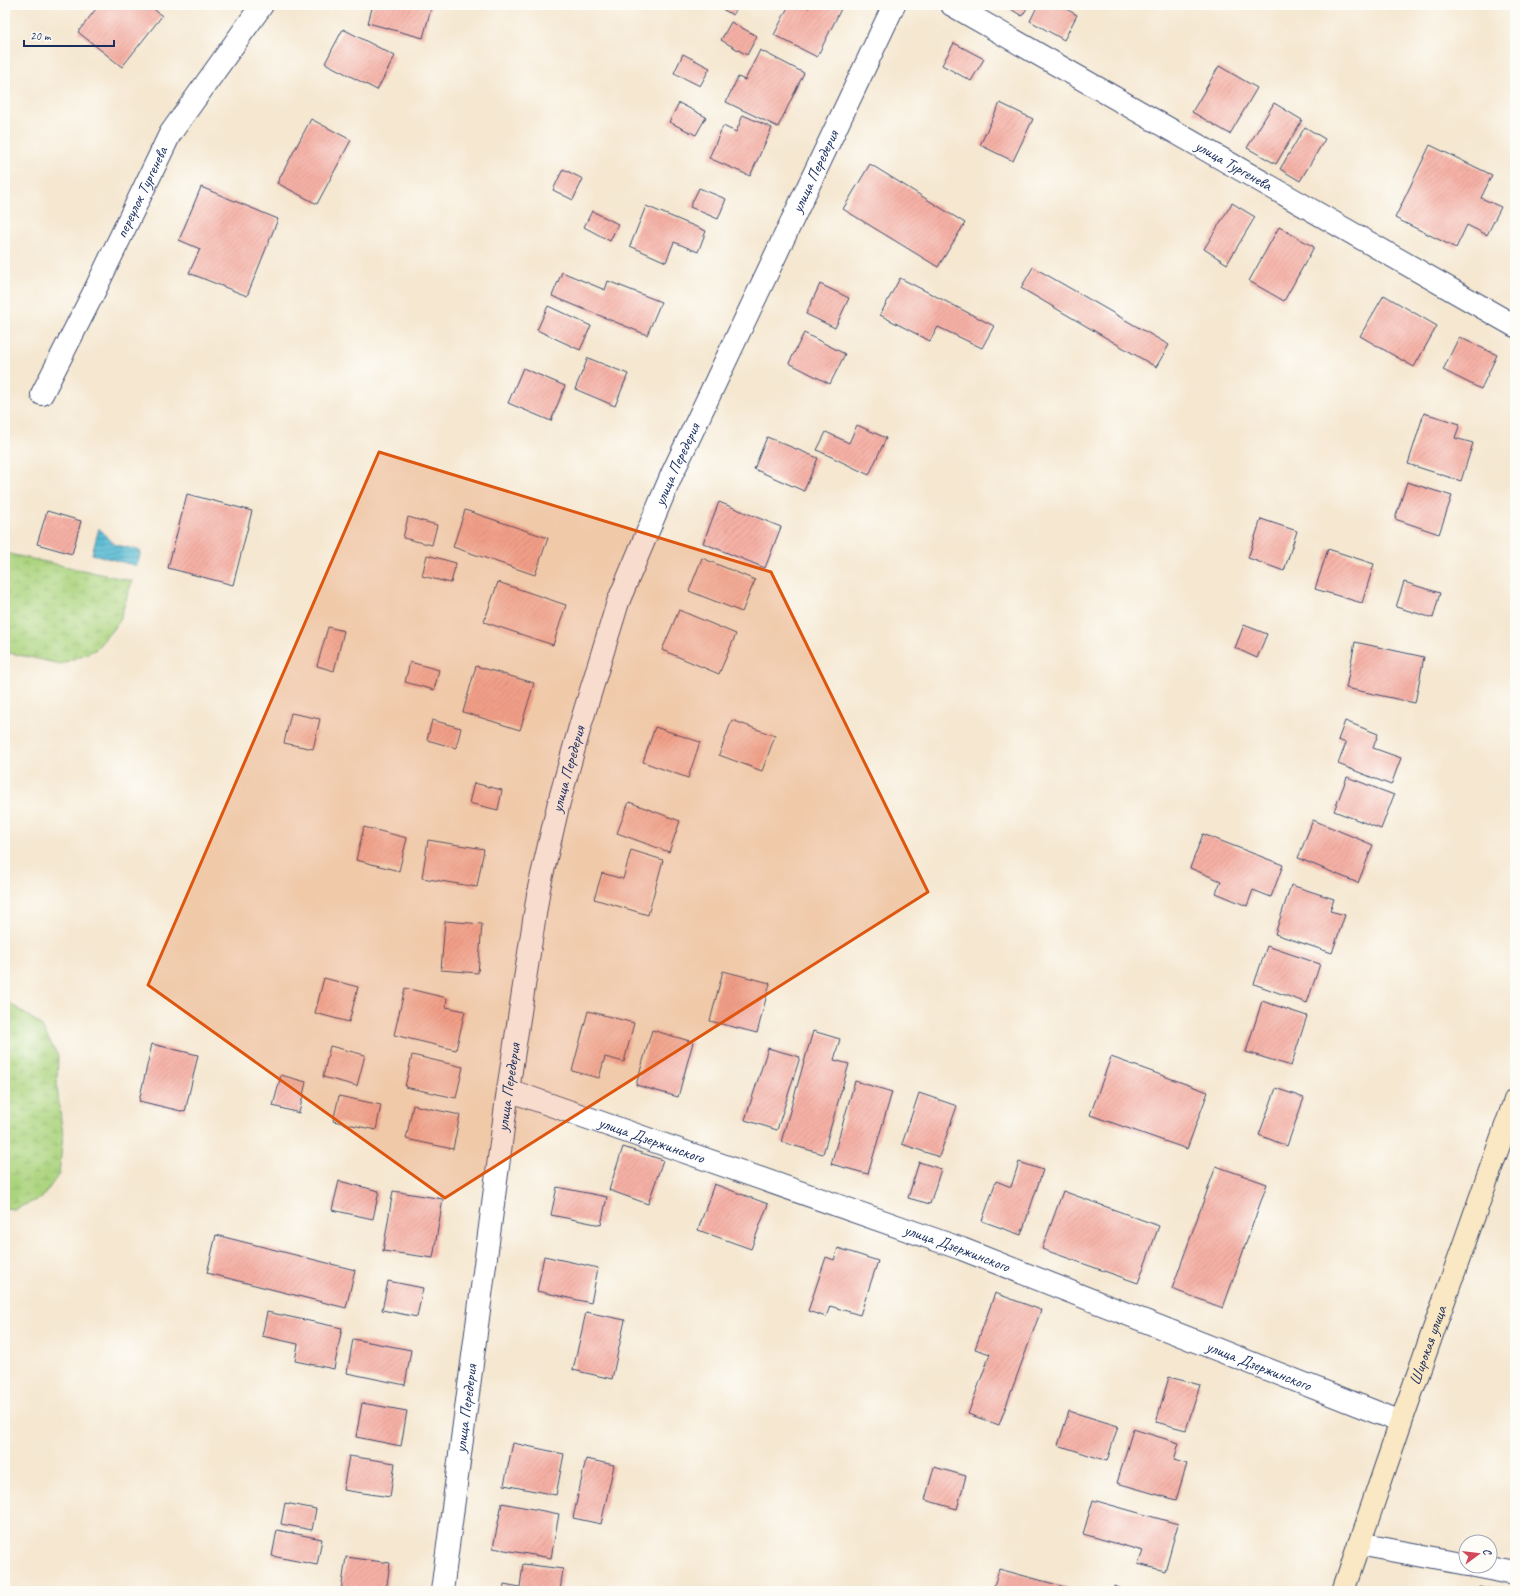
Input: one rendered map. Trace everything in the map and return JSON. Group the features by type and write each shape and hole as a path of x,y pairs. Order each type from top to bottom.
{"street":[{"name":"переулок Тургенева","path":"42,394 94,292 170,134 262,5"},
{"name":"улица Передерия","path":"442,1591 508,1090 539,888 559,802 581,722 618,602 672,474 894,5"},
{"name":"улица Тургенева","path":"952,5 1515,326"},
{"name":"улица Дзержинского","path":"508,1090 962,1249 1401,1422"},
{"name":"Широкая улица","path":"1343,1591 1515,1100"},
{"path":"1359,1544 1458,1563"},
{"path":"1498,1571 1515,1574"}],"highlighted area":[{"path":"379,452 771,572 928,892 445,1198 148,985"}],"green space":[{"path":"5,553 132,581 119,622 95,650 61,664 5,652"},
{"path":"5,1000 40,1024 58,1056 57,1087 63,1136 59,1174 42,1198 14,1209 5,1208"}],"water":[{"path":"99,528 114,544 141,551 137,566 92,554"}],"building":[{"path":"99,5 149,5 162,16 122,67 78,32"},
{"path":"373,5 432,5 423,38 368,23"},
{"path":"715,5 739,5 733,15"},
{"path":"789,5 803,5 809,8 810,5 843,5 817,57 774,35"},
{"path":"1004,5 1029,5 1022,16"},
{"path":"1038,5 1059,5 1077,15 1064,40 1030,21"},
{"path":"731,22 757,36 747,55 721,40"},
{"path":"343,29 395,56 377,90 325,63"},
{"path":"954,43 984,59 971,81 942,65"},
{"path":"760,50 804,73 778,127 726,102 738,77 745,80"},
{"path":"683,54 710,68 700,86 674,73"},
{"path":"1219,66 1257,88 1230,134 1192,112"},
{"path":"679,103 706,117 696,135 669,122"},
{"path":"1000,103 1033,119 1013,161 980,145"},
{"path":"1274,103 1302,120 1276,164 1247,148"},
{"path":"743,115 772,128 750,176 709,158 723,126 736,132"},
{"path":"311,119 351,140 317,204 277,183"},
{"path":"1305,127 1325,139 1300,181 1280,169"},
{"path":"1430,145 1492,175 1481,198 1501,207 1487,235 1467,225 1456,248 1395,218"},
{"path":"870,164 965,223 938,267 843,209"},
{"path":"563,169 583,179 573,200 553,190"},
{"path":"201,187 278,219 247,296 189,273 200,249 179,240"},
{"path":"699,188 726,199 718,219 690,207"},
{"path":"1232,203 1255,217 1227,264 1204,249"},
{"path":"646,206 706,231 698,252 674,242 666,262 630,246"},
{"path":"592,211 618,224 610,241 584,227"},
{"path":"1279,227 1314,247 1284,301 1249,281"},
{"path":"1033,267 1169,345 1156,367 1021,288"},
{"path":"562,272 605,290 608,281 661,302 647,335 552,296"},
{"path":"900,278 994,326 982,348 938,327 930,341 880,315"},
{"path":"820,284 849,298 835,328 806,314"},
{"path":"1384,295 1437,326 1414,367 1360,336"},
{"path":"548,306 591,326 580,350 537,330"},
{"path":"804,333 845,354 830,384 789,363"},
{"path":"1459,337 1497,355 1481,389 1443,370"},
{"path":"588,358 628,374 615,406 575,389"},
{"path":"523,368 565,386 551,421 508,403"},
{"path":"1424,413 1460,424 1455,438 1473,443 1461,481 1408,464"},
{"path":"857,425 886,438 869,475 817,450 826,432 849,443"},
{"path":"767,437 818,458 804,491 754,469"},
{"path":"1407,482 1452,496 1439,534 1395,519"},
{"path":"187,494 252,511 233,585 168,568"},
{"path":"719,502 781,527 765,568 703,543"},
{"path":"465,510 548,538 535,575 453,547"},
{"path":"47,511 81,521 72,554 37,544"},
{"path":"408,517 437,525 432,545 403,538"},
{"path":"1261,519 1297,531 1284,571 1248,558"},
{"path":"1328,549 1374,564 1362,603 1315,589"},
{"path":"427,555 456,563 451,583 422,576"},
{"path":"702,558 755,580 742,612 689,591"},
{"path":"498,582 566,605 553,645 484,622"},
{"path":"1404,582 1440,593 1433,618 1396,607"},
{"path":"679,610 736,634 719,674 662,650"},
{"path":"1244,625 1267,634 1257,658 1235,648"},
{"path":"328,627 344,631 334,671 317,666"},
{"path":"1355,642 1424,657 1415,703 1346,688"},
{"path":"410,662 439,670 434,690 405,682"},
{"path":"476,666 534,683 520,730 463,712"},
{"path":"291,713 320,719 313,749 284,743"},
{"path":"432,720 461,728 456,748 427,740"},
{"path":"732,720 775,736 762,771 719,755"},
{"path":"1345,721 1378,734 1373,748 1401,758 1391,785 1338,764 1346,743 1338,740"},
{"path":"655,727 700,742 688,778 643,762"},
{"path":"1347,777 1394,795 1381,829 1334,811"},
{"path":"474,783 502,790 498,810 469,803"},
{"path":"629,802 680,821 669,852 617,833"},
{"path":"1313,820 1373,845 1358,883 1298,858"},
{"path":"364,827 407,838 399,871 356,860"},
{"path":"1203,834 1283,865 1271,897 1253,890 1247,906 1216,893 1221,881 1190,868"},
{"path":"428,840 484,849 477,887 422,878"},
{"path":"631,850 663,860 648,915 594,899 602,873 623,879"},
{"path":"1291,885 1334,899 1330,911 1345,915 1332,953 1275,934"},
{"path":"445,921 482,924 478,973 441,970"},
{"path":"1267,946 1320,964 1307,1003 1254,984"},
{"path":"723,971 770,983 757,1033 710,1021"},
{"path":"324,978 358,987 349,1022 315,1013"},
{"path":"405,988 447,998 446,1007 465,1011 456,1050 394,1035"},
{"path":"1262,1001 1307,1016 1291,1066 1246,1052"},
{"path":"588,1011 634,1023 624,1062 605,1057 599,1078 572,1071"},
{"path":"652,1030 693,1042 678,1097 636,1085"},
{"path":"813,1031 840,1039 834,1060 849,1064 823,1154 781,1142"},
{"path":"152,1044 198,1055 185,1112 139,1101"},
{"path":"330,1046 365,1055 357,1086 323,1077"},
{"path":"768,1048 800,1057 777,1130 745,1120"},
{"path":"412,1055 463,1067 456,1098 405,1087"},
{"path":"1111,1057 1208,1092 1187,1149 1090,1115"},
{"path":"281,1075 306,1082 299,1113 273,1106"},
{"path":"855,1081 892,1092 868,1174 831,1164"},
{"path":"1276,1088 1304,1098 1287,1146 1259,1135"},
{"path":"919,1093 957,1106 939,1157 902,1144"},
{"path":"339,1096 381,1105 376,1130 333,1121"},
{"path":"413,1105 460,1115 453,1149 406,1139"},
{"path":"623,1147 663,1160 648,1204 609,1190"},
{"path":"919,1162 941,1169 930,1204 908,1198"},
{"path":"1019,1162 1043,1170 1021,1235 982,1221 996,1181 1011,1187"},
{"path":"1216,1166 1267,1184 1223,1308 1172,1289"},
{"path":"339,1181 379,1191 373,1219 332,1210"},
{"path":"714,1184 768,1204 751,1249 698,1230"},
{"path":"557,1187 607,1197 601,1225 551,1215"},
{"path":"393,1191 443,1199 433,1258 383,1251"},
{"path":"1063,1191 1159,1226 1138,1283 1042,1249"},
{"path":"216,1235 355,1270 346,1308 207,1273"},
{"path":"838,1248 878,1261 860,1315 830,1306 826,1317 808,1311 826,1257 834,1260"},
{"path":"544,1256 598,1268 591,1303 537,1291"},
{"path":"388,1281 423,1288 417,1317 382,1310"},
{"path":"995,1293 1041,1310 999,1425 968,1414 990,1354 975,1349"},
{"path":"267,1312 342,1328 334,1369 295,1361 298,1344 262,1336"},
{"path":"586,1312 625,1320 612,1379 573,1370"},
{"path":"353,1339 411,1350 405,1385 347,1373"},
{"path":"1169,1377 1200,1385 1186,1430 1156,1422"},
{"path":"362,1403 407,1411 401,1446 356,1437"},
{"path":"1069,1411 1118,1426 1107,1461 1058,1445"},
{"path":"1133,1429 1179,1443 1174,1460 1187,1464 1176,1500 1117,1483"},
{"path":"513,1443 564,1454 556,1495 504,1485"},
{"path":"349,1456 395,1463 390,1497 343,1490"},
{"path":"586,1459 614,1465 601,1524 573,1518"},
{"path":"934,1467 966,1476 957,1509 925,1500"},
{"path":"1093,1500 1178,1524 1165,1571 1138,1564 1143,1551 1083,1534"},
{"path":"285,1503 316,1509 312,1530 281,1524"},
{"path":"502,1503 559,1514 551,1558 493,1548"},
{"path":"277,1530 322,1539 317,1565 272,1556"},
{"path":"346,1557 390,1563 386,1591 341,1591"},
{"path":"523,1564 563,1569 560,1591 503,1591 504,1584 520,1587"},
{"path":"999,1569 1080,1591 993,1591"},
{"path":"1114,1586 1129,1591 1113,1591"},
{"path":"1479,1586 1497,1590 1497,1591 1477,1591"}]}
